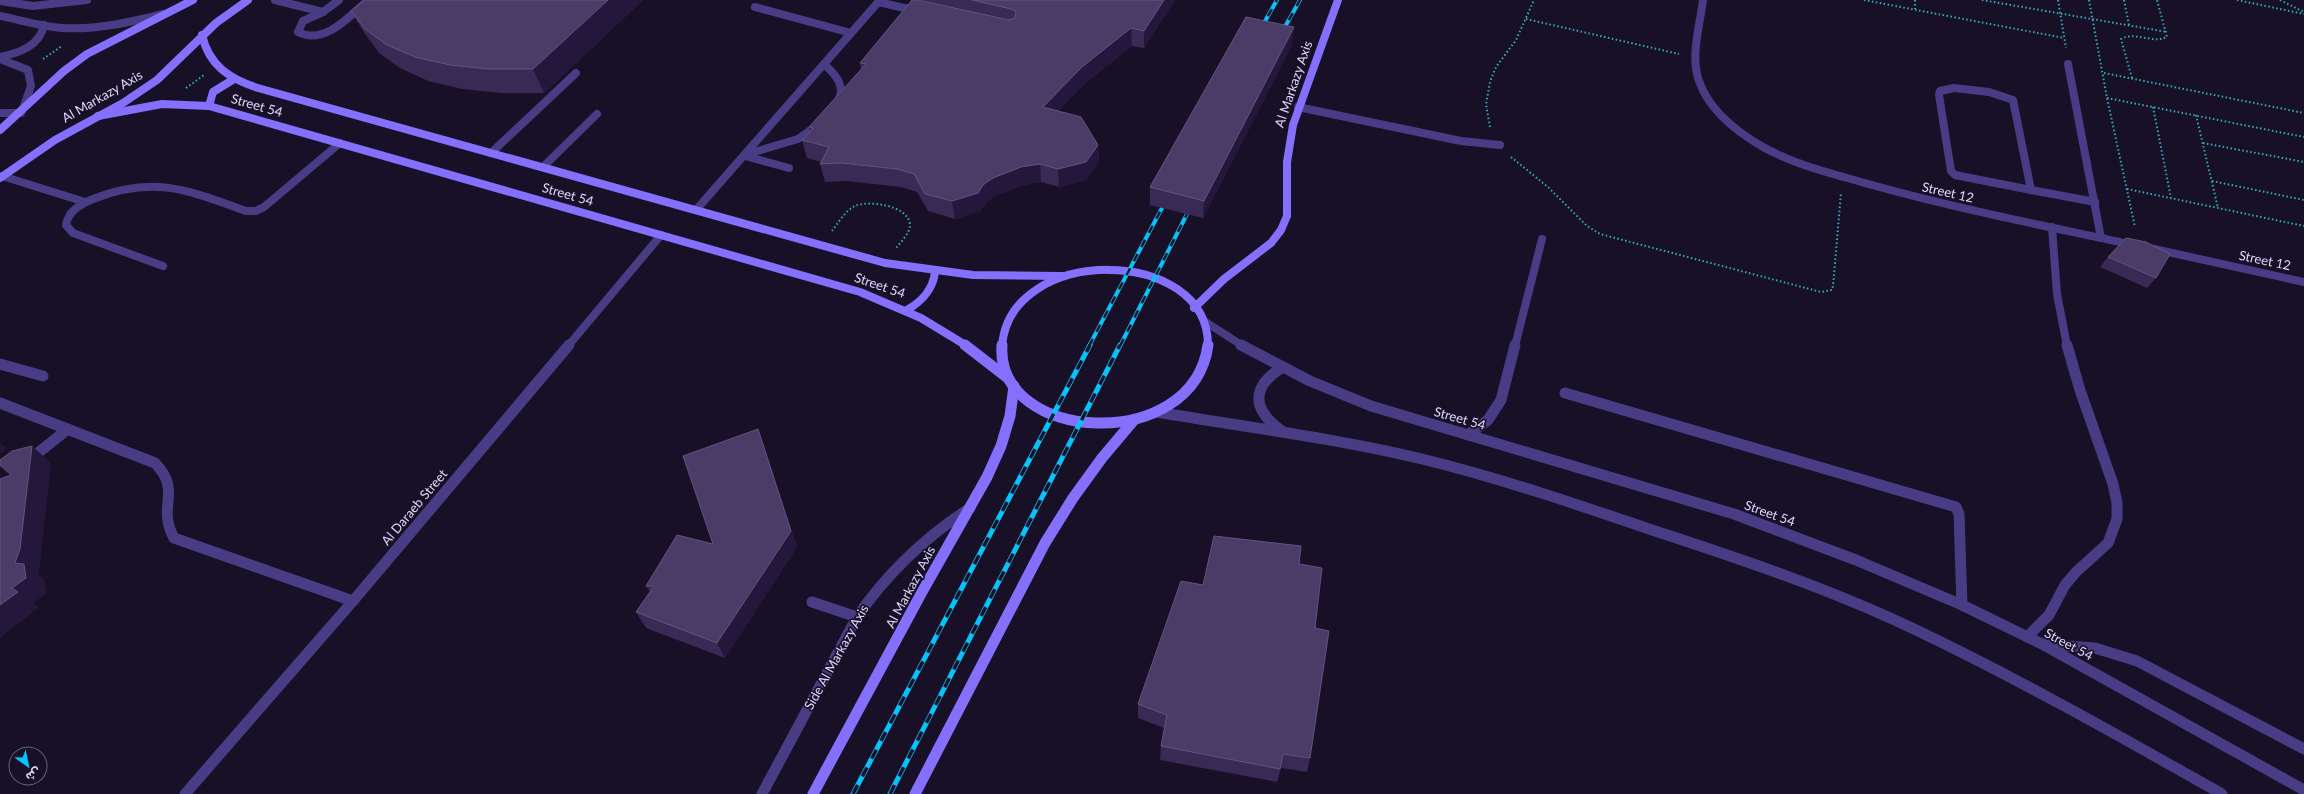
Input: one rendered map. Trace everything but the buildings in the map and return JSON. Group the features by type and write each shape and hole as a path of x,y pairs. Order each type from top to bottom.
{"main road":[{"path":"0,130 22,113 66,69 88,53 175,11 193,0"},
{"name":"Al Markazy Axis","path":"1,177 55,140 157,80 202,35 248,0"},
{"name":"Al Markazy Axis","path":"1194,308 1224,279 1271,243 1281,230 1287,216 1288,202 1286,182 1289,143 1298,108 1338,0"},
{"name":"Street 54","path":"202,35 208,56 217,67 234,79 258,88 886,263 935,272 996,277 1062,276"},
{"path":"209,106 210,97 214,91 234,79"},
{"name":"Street 54","path":"98,116 141,106 168,104 209,106 860,292 907,310 954,335 977,351 1028,400 1045,411 1065,419 1088,423 1111,424 1134,420 1157,412 1176,401 1191,387 1202,371 1208,354 1208,338 1204,321"},
{"path":"1012,383 1003,362 1001,345 1005,328 1014,311 1026,297 1043,285 1062,276 1086,270 1109,269 1132,271 1153,277 1173,286 1189,299 1204,321"},
{"path":"907,310 928,294 932,287 935,272"},
{"name":"Al Markazy Axis","path":"813,794 970,508 1001,446 1010,416 1012,383"},
{"path":"919,791 1045,543 1073,498 1134,420"}],"street":[{"path":"0,1 21,6 37,7 87,0"},
{"path":"275,0 323,12"},
{"path":"339,0 323,12 303,21 298,28 298,32 307,36 326,33 368,0"},
{"name":"Street 12","path":"1703,0 1697,58 1699,80 1711,103 1732,126 1763,147 1801,164 1908,196 2304,282"},
{"path":"696,210 879,1 930,14"},
{"path":"755,8 851,33"},
{"path":"0,16 44,25 86,28 129,22 175,11"},
{"path":"0,58 33,44 43,34 44,25"},
{"path":"0,58 28,70 32,79 31,93 22,113 0,113"},
{"path":"744,155 798,139 810,132 826,116 839,101 841,83 824,64"},
{"path":"2068,64 2101,238"},
{"path":"491,153 576,73"},
{"path":"2032,190 2013,100 2004,95 1951,87 1940,90 1938,95 1950,171 1963,178 2094,202"},
{"path":"1298,108 1461,142 1500,145"},
{"path":"543,167 597,114"},
{"path":"163,266 69,230 66,225 69,215 85,202 120,189 149,185 175,186 246,210 256,211 264,207 340,143"},
{"path":"744,155 789,168"},
{"path":"1,177 85,202"},
{"path":"2027,637 2049,615 2065,585 2076,572 2108,543 2117,519 2117,503 2113,484 2074,372 2060,321 2054,287 2052,227"},
{"name":"Al Daraeb Street","path":"185,794 353,601 661,235"},
{"path":"1468,435 1488,420 1501,400 1542,239"},
{"name":"Street 54","path":"1204,321 1228,338 1310,381 1371,406 1734,514 1856,560 1962,605 2042,644 2304,790"},
{"path":"0,364 43,376"},
{"path":"1283,367 1272,372 1264,379 1259,388 1258,398 1259,408 1265,418 1285,432"},
{"path":"1565,393 1956,507 1959,514 1962,605"},
{"path":"0,403 156,463 166,472 170,485 165,511 166,521 174,538 353,601"},
{"path":"1157,412 1358,445 1433,462 1567,501 1784,574 1847,600 1952,648 2100,725 2222,794"},
{"path":"19,469 68,429"},
{"name":"Side Al Markazy Axis","path":"762,794 857,616 871,595 899,561 931,534 970,508"},
{"path":"812,602 857,616"},
{"path":"2042,644 2095,648 2137,661 2304,749"}],"path":[{"path":"1534,0 1511,48 1496,67 1486,97 1486,112 1491,129 1500,145 1508,155 1550,188 1587,226 1600,234 1821,292 1832,290 1842,176"},
{"path":"1864,0 2064,38"},
{"path":"1914,0 1915,10"},
{"path":"1982,0 2167,32"},
{"path":"2058,0 2068,64"},
{"path":"2089,0 2104,73 2107,98 2139,246"},
{"path":"2124,0 2129,25"},
{"path":"2132,78 2122,38 2126,36 2163,39 2167,36 2157,0"},
{"path":"2237,0 2304,13"},
{"path":"2280,0 2304,13"},
{"path":"1526,19 1697,58"},
{"path":"28,70 86,28"},
{"path":"168,104 193,82 217,67"},
{"path":"2104,73 2304,112"},
{"path":"2107,98 2304,137"},
{"path":"2153,107 2171,198"},
{"path":"2196,115 2218,208"},
{"path":"2203,143 2304,162"},
{"path":"2212,181 2304,200"},
{"path":"2127,189 2304,226"},
{"path":"821,245 846,212 857,205 870,203 901,210 910,219 909,230 886,263"}],"railway":[{"path":"1260,30 1277,0"},
{"path":"1281,34 1300,0"},
{"path":"1089,346 1162,208"},
{"path":"1120,346 1187,214"},
{"path":"853,794 1090,345"},
{"path":"890,794 1120,345"}]}
